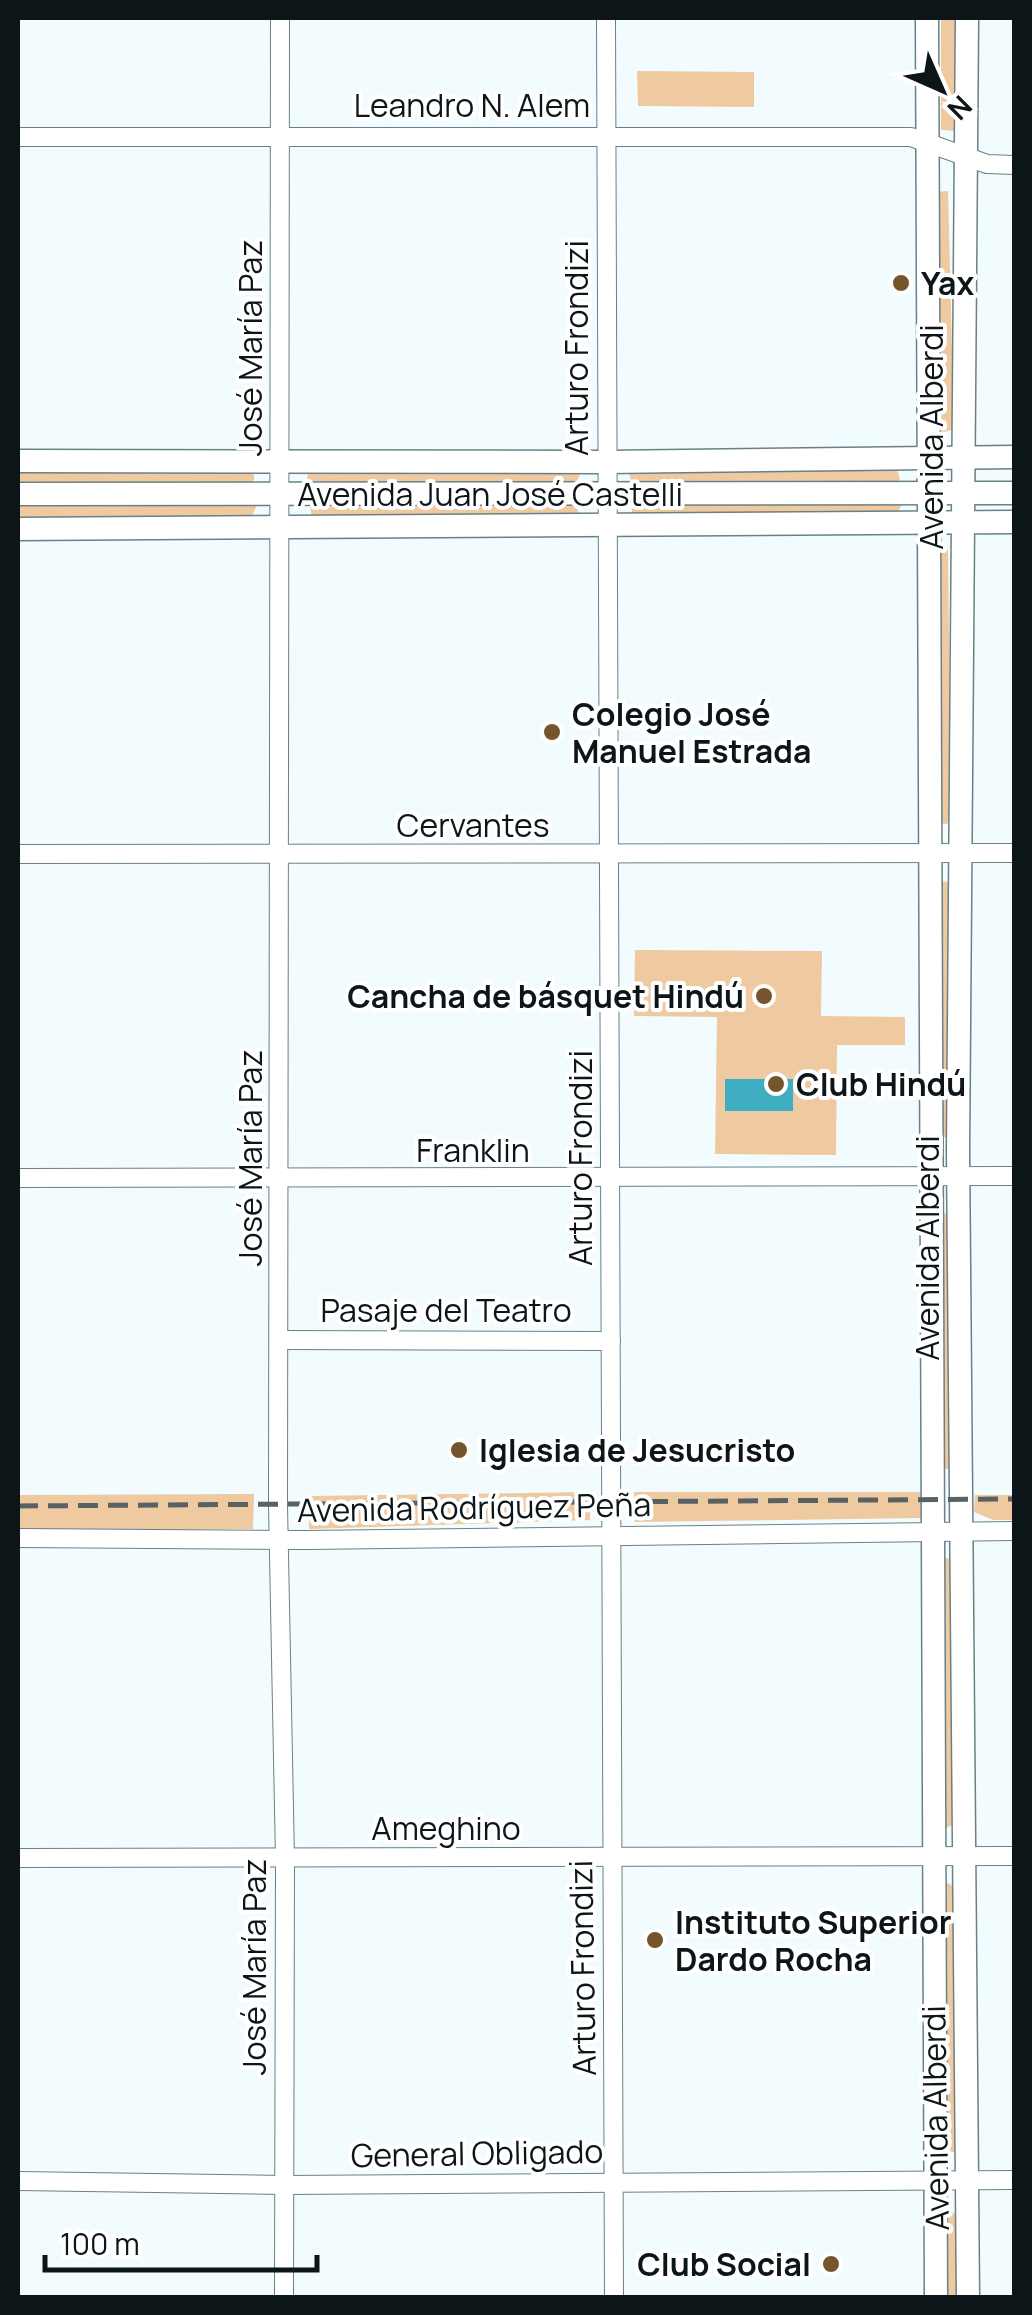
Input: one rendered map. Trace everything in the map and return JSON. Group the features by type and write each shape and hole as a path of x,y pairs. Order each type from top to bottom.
{"main road":[{"name":"Avenida Alberdi","path":"927,18 936,2298"},
{"name":"Avenida Alberdi","path":"966,18 958,1176 968,2298"},
{"name":"Avenida Juan José Castelli","path":"18,461 280,458 607,462 1014,457"},
{"name":"Avenida Juan José Castelli","path":"18,494 1014,492"},
{"name":"Avenida Juan José Castelli","path":"18,528 1014,522"}],"street":[{"name":"José María Paz","path":"280,18 279,1540 284,2298"},
{"name":"Arturo Frondizi","path":"606,18 614,2298"},
{"name":"Leandro N. Alem","path":"18,137 911,137 987,164 1014,165"},
{"name":"Cervantes","path":"18,854 1014,852"},
{"name":"Franklin","path":"18,1178 610,1180 1014,1176"},
{"name":"Pasaje del Teatro","path":"280,1340 611,1340"},
{"name":"Avenida Rodríguez Peña","path":"18,1538 279,1540 1014,1531"},
{"name":"Ameghino","path":"18,1858 1014,1856"},
{"name":"General Obligado","path":"18,2181 283,2184 1014,2180"}],"shaded area":[{"path":"941,18 955,18 955,131 941,130"},
{"path":"637,71 754,72 754,107 638,106"},
{"path":"948,191 954,429 941,433 936,429 934,192"},
{"path":"897,469 900,479 896,482 632,483 629,474"},
{"path":"576,470 580,474 576,484 307,481 308,472"},
{"path":"18,471 254,472 254,480 18,483"},
{"path":"251,503 256,507 251,518 18,519 18,504"},
{"path":"574,503 579,513 574,516 312,517 310,507"},
{"path":"632,503 901,506 897,514 632,515"},
{"path":"939,548 948,550 951,819 947,824 940,823"},
{"path":"944,881 952,885 950,1137 939,1137 940,885"},
{"name":"Club Hindú","path":"635,950 822,951 821,1016 905,1017 905,1045 837,1045 836,1155 715,1154 717,1017 634,1016"},
{"path":"953,1213 953,1469 941,1469 940,1214"},
{"path":"590,1492 590,1520 309,1529 309,1496"},
{"path":"634,1492 922,1492 922,1518 635,1522"},
{"path":"254,1494 253,1529 18,1531 18,1495"},
{"path":"975,1495 1014,1495 1014,1520 993,1520 974,1512"},
{"path":"945,1558 952,1559 954,1824 946,1828 941,1565"},
{"path":"948,1883 955,1888 955,2152 946,2153 944,1886"},
{"path":"948,2210 957,2214 957,2297 944,2297 944,2215"}],"water":[{"path":"725,1079 793,1079 793,1111 725,1111"}],"railway":[{"path":"18,1506 1014,1499"}],"place":[{"name":"Yax","path":"901,283"},
{"name":"Colegio José Manuel Estrada","path":"552,732"},
{"name":"Cancha de básquet Hindú","path":"764,996"},
{"name":"Club Hindú","path":"776,1084"},
{"name":"Iglesia de Jesucristo","path":"459,1450"},
{"name":"Instituto Superior Dardo Rocha","path":"655,1940"},
{"name":"Club Social","path":"831,2264"}]}
